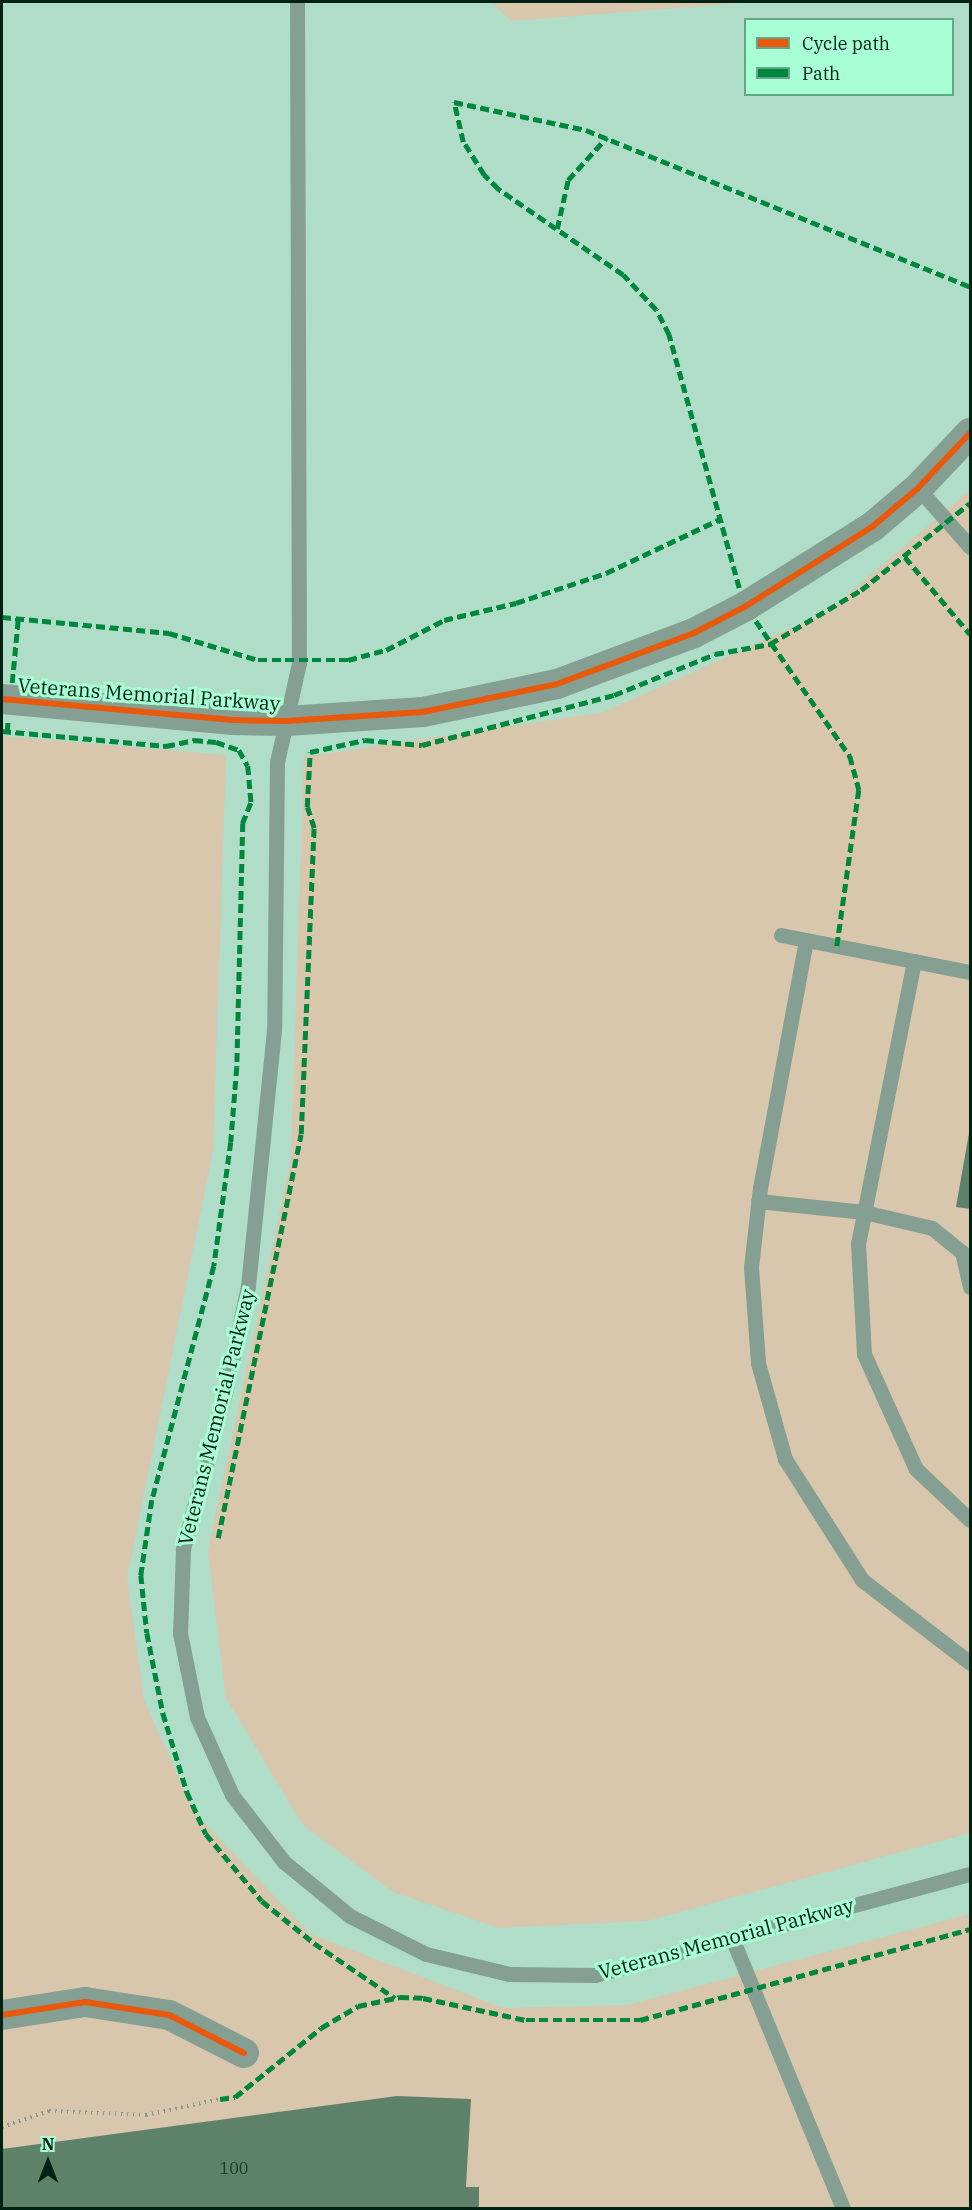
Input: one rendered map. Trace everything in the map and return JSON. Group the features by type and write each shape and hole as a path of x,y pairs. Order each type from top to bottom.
{"street":[{"name":"Veterans Memorial Parkway","path":"2,699 233,720 287,721 382,716 465,706 558,684 617,664 694,633 747,606 872,526 918,488 970,433"},
{"path":"2,2015 85,2002 106,2005 169,2015 244,2053"}],"lane":[{"path":"287,721 299,663 300,640 297,2"},
{"path":"918,488 970,547"},
{"name":"Veterans Memorial Parkway","path":"287,721 277,762 274,1030 248,1286 225,1393 183,1549 180,1633 197,1717 232,1795 284,1862 350,1916 426,1954 509,1974 595,1975 970,1874"},
{"path":"781,935 970,972"},
{"path":"806,940 758,1201 751,1267 758,1363 785,1459 862,1580 970,1663"},
{"path":"914,961 858,1243 864,1354 916,1469 970,1520"},
{"path":"758,1201 864,1212 932,1228 962,1252 970,1287"},
{"path":"732,1938 843,2208"}],"path":[{"path":"2,2127 49,2111 146,2115 220,2099"}],"shaded area":[{"path":"490,2 752,2 512,21"},
{"path":"970,490 970,1833 647,1921 499,1928 393,1892 303,1825 226,1698 208,1551 291,1159 304,757 604,712 827,612"},
{"path":"2,736 226,755 213,1150 127,1578 144,1700 195,1813 310,1934 503,2008 628,2005 970,1914 970,2208 2,2208"}],"building":[{"path":"970,1133 970,1209 956,1207"},
{"path":"397,2096 471,2099 466,2187 479,2187 479,2208 2,2208 2,2149"}],"marked path":[{"path":"739,588 669,335 656,310 623,275 498,189 484,175 463,142 454,102 586,130 970,287"},
{"path":"557,229 568,180 607,137"},
{"path":"218,1538 301,1134 314,828 307,807 310,752 365,740 422,745 614,695 715,654 770,644 861,590 970,503"},
{"path":"2,617 169,633 258,660 348,660 386,650 444,620 516,603 606,573 720,519"},
{"path":"905,557 970,634"},
{"path":"12,683 18,619"},
{"path":"756,621 850,756 859,790 837,946"},
{"path":"7,732 8,719"},
{"path":"2,731 166,746 194,740 216,742 239,750 248,766 251,803 243,823 237,1067 231,1142 214,1266 152,1500 141,1575 147,1633 163,1713 187,1792 206,1834 262,1901 314,1943 395,1998"},
{"path":"220,2099 235,2097 321,2028 358,2006 400,1997 423,1998 526,2020 640,2020 970,1929"}],"cycle path":[{"path":"2,699 233,720 287,721 423,712 557,684 694,633 746,606 872,527 918,488 970,433"},
{"path":"2,2015 85,2002 169,2015 244,2053"}]}
